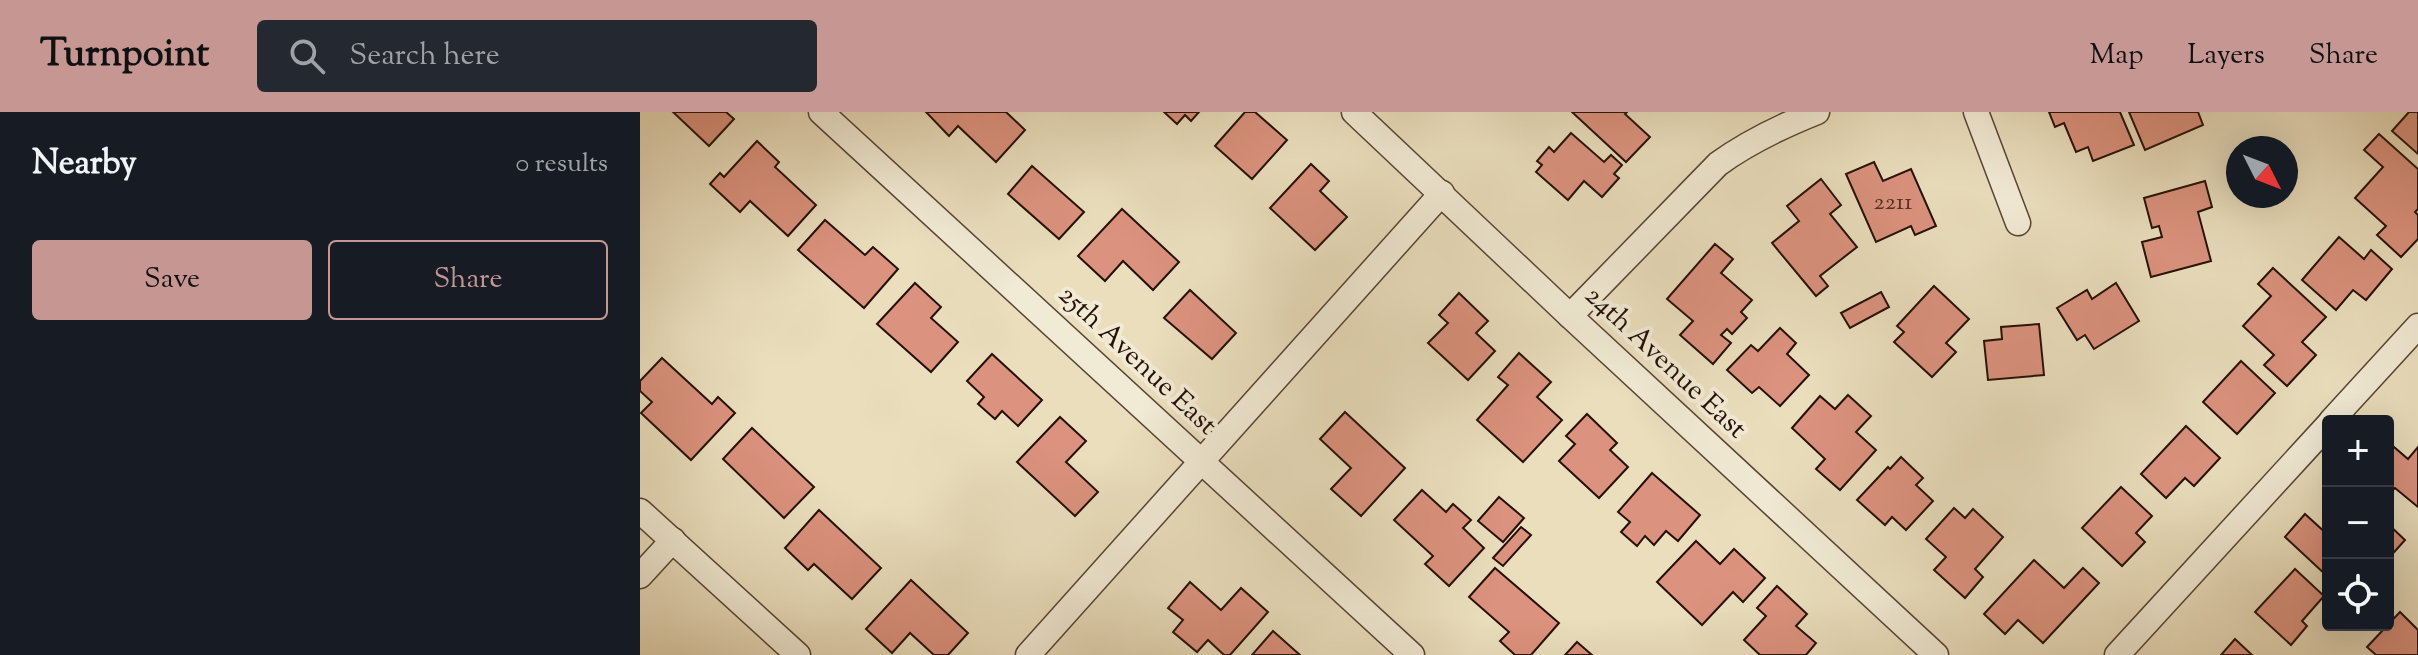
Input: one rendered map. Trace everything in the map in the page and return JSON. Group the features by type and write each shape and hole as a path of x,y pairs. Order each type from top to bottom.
{"street":[{"name":"25th Avenue East","path":"821,112 1412,655"},
{"name":"24th Avenue East","path":"1354,112 1936,655"},
{"path":"1570,316 1718,164 1749,144 1817,112"},
{"path":"1976,112 2018,223"},
{"path":"1028,655 1442,193"},
{"path":"2337,415 2418,326"},
{"path":"2117,655 2322,432"},
{"path":"640,511 798,655"},
{"path":"640,576 673,540"}],"building":[{"path":"673,112 726,112 734,119 709,146"},
{"path":"926,112 1006,112 1025,130 996,162 958,126 949,136"},
{"path":"1164,112 1199,112 1191,121 1185,115 1177,124"},
{"path":"1245,112 1255,112 1287,140 1252,179 1215,146"},
{"path":"1572,112 1627,112 1625,114 1650,137 1626,162"},
{"path":"2049,112 2120,112 2134,145 2093,161 2088,147 2076,152 2064,123 2055,127"},
{"path":"2129,112 2198,112 2203,125 2145,150"},
{"path":"2409,112 2418,112 2418,154 2392,131"},
{"path":"1571,133 1604,162 1611,155 1622,165 1614,174 1619,178 1602,197 1584,181 1568,200 1536,172 1542,165 1537,161 1549,147 1554,152"},
{"path":"2379,134 2418,169 2418,209 2415,212 2418,215 2418,239 2401,257 2377,235 2386,226 2355,198 2383,167 2364,150"},
{"path":"757,141 779,162 775,167 816,205 788,236 750,201 740,212 710,184 720,173 724,177"},
{"path":"1874,162 1883,181 1911,169 1936,226 1915,235 1911,226 1876,242 1846,174"},
{"path":"1311,164 1329,181 1320,191 1347,217 1315,250 1270,208"},
{"path":"1032,166 1084,212 1059,239 1008,194"},
{"path":"1821,179 1841,205 1830,214 1857,247 1820,276 1828,286 1816,296 1772,243 1799,221 1787,206"},
{"path":"2205,181 2212,207 2198,212 2211,261 2151,277 2142,242 2162,237 2159,226 2152,228 2144,198"},
{"path":"1122,209 1179,262 1153,290 1123,261 1105,281 1078,256"},
{"path":"825,220 865,255 873,247 898,269 864,308 798,250"},
{"path":"2339,237 2364,259 2371,250 2392,269 2366,300 2353,290 2336,310 2302,280"},
{"path":"1715,244 1733,259 1721,273 1752,300 1741,312 1747,318 1732,334 1727,329 1721,335 1731,343 1713,364 1680,335 1693,321 1667,299"},
{"path":"2273,268 2326,317 2302,342 2316,355 2287,386 2264,365 2274,355 2243,326 2271,296 2258,284"},
{"path":"915,283 941,307 931,318 958,342 931,372 877,324"},
{"path":"2116,283 2139,321 2094,349 2085,335 2077,340 2057,308 2087,290 2092,299"},
{"path":"1934,286 1969,319 1946,343 1956,352 1932,377 1894,342 1904,332 1897,326"},
{"path":"1190,290 1236,333 1212,359 1164,318"},
{"path":"1881,292 1889,307 1850,328 1841,313"},
{"path":"1459,293 1488,321 1476,333 1495,351 1468,380 1428,343 1448,323 1439,315"},
{"path":"2039,324 2044,375 1988,380 1984,341 2002,339 2001,327"},
{"path":"1780,328 1796,343 1787,354 1809,375 1780,406 1759,387 1752,393 1727,370 1751,345 1758,351"},
{"path":"1519,353 1551,382 1537,397 1562,420 1523,462 1477,420 1508,385 1498,377"},
{"path":"992,354 1042,400 1018,426 1002,411 995,419 978,404 984,397 967,381"},
{"path":"662,358 712,404 718,397 735,413 691,460 641,413 652,402 640,391 640,381"},
{"path":"2241,361 2275,393 2237,434 2203,402"},
{"path":"1848,395 1871,416 1856,432 1876,450 1840,490 1816,469 1825,459 1792,428 1820,396 1835,409"},
{"path":"1345,412 1405,468 1361,516 1331,489 1351,468 1320,439"},
{"path":"1587,414 1617,443 1610,450 1628,467 1599,498 1559,461 1575,444 1566,436"},
{"path":"1060,417 1086,441 1066,462 1098,492 1075,516 1017,462"},
{"path":"2186,426 2220,458 2194,486 2185,478 2166,498 2141,474"},
{"path":"752,428 814,487 784,518 723,459"},
{"path":"2394,447 2408,459 2418,447 2418,507 2395,488"},
{"path":"1901,457 1923,478 1916,485 1933,501 1906,530 1892,517 1885,525 1857,500"},
{"path":"1652,473 1700,515 1678,541 1666,531 1654,545 1645,536 1637,546 1621,532 1630,522 1618,512"},
{"path":"2121,487 2152,516 2136,533 2145,542 2122,566 2082,528"},
{"path":"1422,490 1446,512 1453,504 1471,520 1463,528 1484,548 1449,586 1425,564 1433,556 1394,520"},
{"path":"1499,497 1524,518 1503,542 1478,521"},
{"path":"1954,508 1965,518 1973,509 2003,537 1975,569 1983,577 1965,598 1934,570 1946,557 1926,539"},
{"path":"819,510 881,568 852,599 814,564 808,570 785,548"},
{"path":"2305,514 2322,530 2322,571 2285,537"},
{"path":"1521,527 1531,535 1503,566 1493,558"},
{"path":"2394,530 2405,540 2394,552"},
{"path":"1696,541 1720,564 1734,549 1765,578 1743,602 1733,592 1702,625 1657,582"},
{"path":"2034,560 2064,588 2083,568 2099,583 2043,643 2018,620 2005,634 1984,614"},
{"path":"1495,568 1559,623 1531,655 1515,655 1500,641 1509,632 1469,597"},
{"path":"2295,569 2322,594 2322,598 2302,621 2307,626 2291,645 2255,612"},
{"path":"911,580 968,633 948,655 934,655 910,633 892,653 866,629"},
{"path":"1190,582 1221,610 1241,588 1268,612 1230,655 1224,655 1208,640 1197,652 1173,632 1183,620 1168,608"},
{"path":"1777,586 1807,614 1796,626 1816,643 1806,655 1760,655 1744,640 1766,616 1757,608"},
{"path":"2400,612 2418,630 2418,655 2376,655 2367,647 2382,631 2394,631 2394,618"},
{"path":"1273,631 1300,655 1252,655"},
{"path":"2235,639 2252,655 2221,655"},
{"path":"1577,642 1592,655 1565,655"}]}
